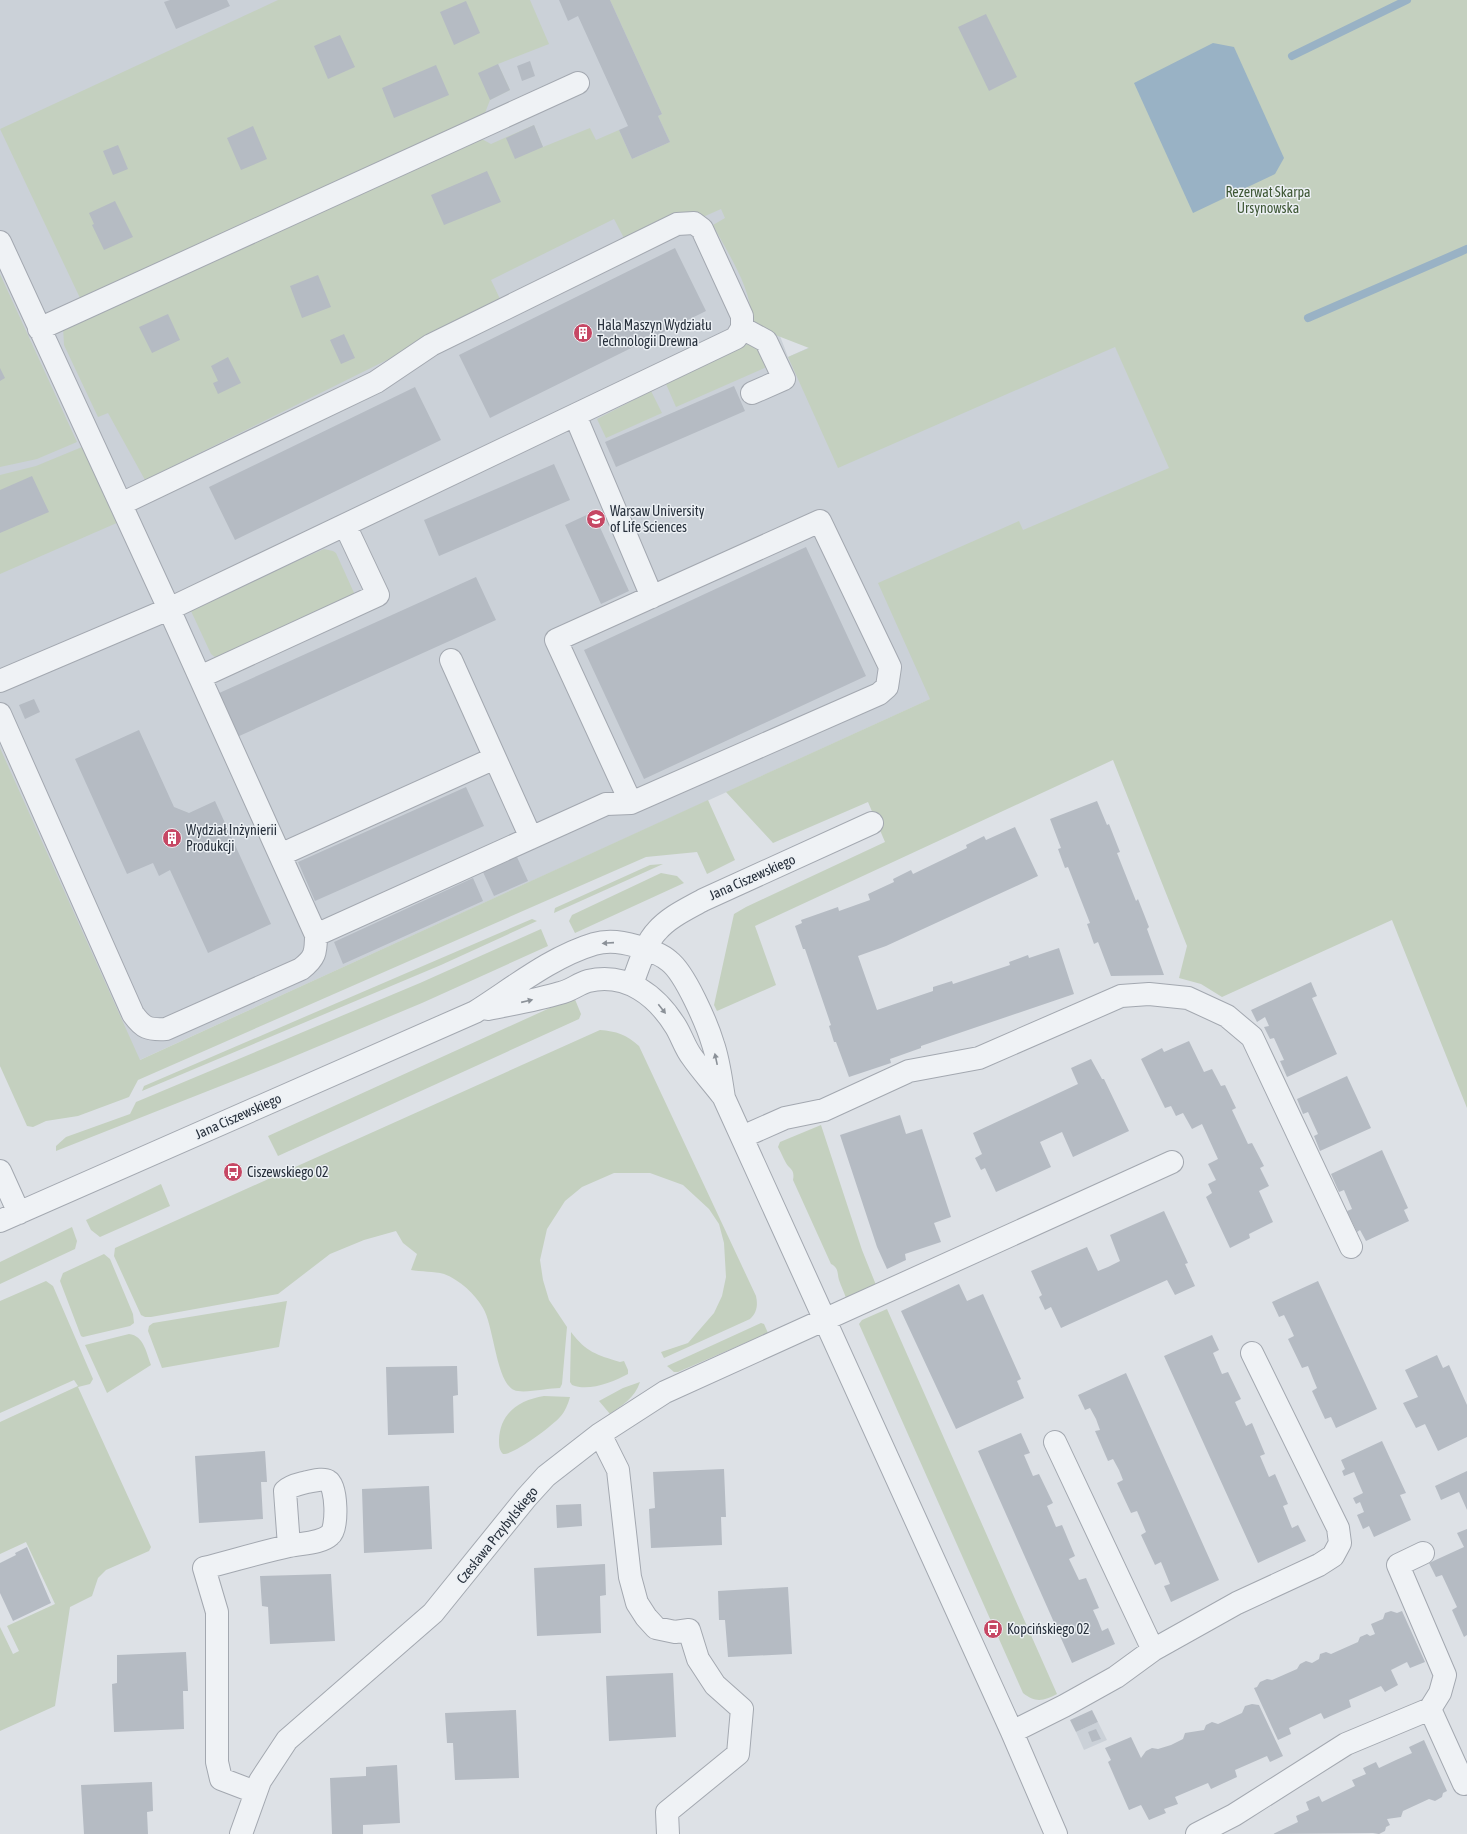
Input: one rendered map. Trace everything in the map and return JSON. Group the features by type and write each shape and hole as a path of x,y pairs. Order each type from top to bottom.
{"street":[{"path":"39,329 578,83"},
{"path":"0,682 170,609 736,338 742,328 742,316 702,229 694,223 677,224 431,345 376,382 121,504"},
{"path":"0,242 170,609 316,935 316,951 311,962 301,970 166,1029 153,1030 140,1025 133,1014 0,714"},
{"path":"742,328 766,341 784,379 752,393"},
{"path":"575,415 652,597"},
{"path":"316,935 606,804 631,803 879,694 887,687 890,667 820,521 556,640 631,803"},
{"path":"200,677 378,594 345,525"},
{"path":"451,660 531,838"},
{"path":"280,854 495,758"},
{"name":"Jana Ciszewskiego","path":"476,1012 561,993 587,982 606,979 623,981 632,984 646,949 656,932 677,914 703,900 872,823"},
{"name":"Jana Ciszewskiego","path":"10,1217 476,1012 547,965 595,944 617,942 646,949"},
{"path":"646,949 659,954 670,961 678,970 687,985 713,1044 724,1098"},
{"path":"632,984 643,990 656,1002 676,1026 691,1056 724,1098 1012,1732 1056,1834"},
{"path":"742,1136 785,1118 824,1110 909,1071 979,1058 1121,996 1149,994 1188,998 1227,1016 1252,1037 1351,1247"},
{"name":"Czesława Przybylskiego","path":"241,1834 255,1792 287,1740 433,1613 526,1498 546,1476 600,1434 665,1392 1172,1162"},
{"path":"0,1171 10,1217"},
{"path":"1012,1732 1064,1706 1116,1677 1153,1650 1237,1604 1319,1565 1333,1556 1340,1543 1338,1528 1252,1353"},
{"path":"600,1434 618,1470 630,1577 637,1603 646,1617 656,1628 675,1632 689,1630 698,1659 715,1685 742,1709 738,1754 668,1812 668,1834"},
{"path":"1055,1442 1153,1650"},
{"path":"255,1792 221,1779 218,1768 217,1612 204,1568 289,1546"},
{"path":"1197,1834 1234,1815 1346,1744 1430,1709 1440,1693 1445,1675 1398,1565 1423,1553"},
{"path":"1430,1709 1464,1784"}],"shaded area":[{"name":"Warsaw University of Life Sciences","path":"0,0 915,0 778,322 780,336 788,357 1064,232 1215,569 50,1101 0,1066"},
{"path":"1098,1722 1107,1740 1084,1750 1076,1732"}],"green space":[{"path":"278,0 530,0 549,44 498,64 510,90 490,100 485,113 80,298 0,129"},
{"name":"Rezerwat Skarpa Ursynowska","path":"610,0 1467,0 1467,1108 1392,920 1222,997 1201,984 1179,978 1187,946 1113,760 755,926 776,985 717,1011 714,1005 734,914 885,842 868,802 773,843 726,792 930,699 878,583 1019,521 1023,530 1169,468 1115,347 838,468 788,357 809,348 752,326 749,299 739,273 713,225 725,218 721,209 703,217 681,215 661,219 625,240 614,219 491,280 501,301 425,337 395,356 145,480 108,413 98,417 64,345 63,327 476,136 491,144 534,125 543,147 590,128 596,140 619,130 632,159 670,142 658,116 662,114"},
{"path":"0,274 77,442 37,459 0,467"},
{"path":"758,339 769,366 676,407 666,384"},
{"path":"651,391 662,413 606,438 597,419"},
{"path":"82,447 119,522 0,574 0,475 36,466"},
{"path":"324,549 336,553 355,595 216,658 211,654 191,611 192,607"},
{"path":"0,748 140,1060 708,800 735,860 707,874 697,852 646,857 138,1080 129,1097 78,1116 46,1121 33,1127 27,1126 0,1066"},
{"path":"663,864 554,913 555,908 650,865"},
{"path":"661,873 677,876 684,883 575,933 569,921 572,915"},
{"path":"532,919 537,921 441,965 142,1091 144,1086"},
{"path":"541,929 548,946 422,1003 276,1064 56,1151 56,1146 66,1137 130,1114 136,1102 420,983"},
{"path":"574,997 581,1014 579,1019 278,1156 268,1136"},
{"path":"600,1030 621,1034 639,1046 756,1296 756,1309 750,1319 664,1358 661,1352 688,1343 714,1313 722,1296 726,1277 724,1243 719,1224 709,1209 683,1185 650,1173 614,1173 582,1187 565,1201 547,1229 540,1260 543,1280 549,1300 567,1327 562,1384 560,1388 518,1391 514,1390 508,1385 499,1365 487,1316 480,1303 466,1288 456,1280 444,1274 411,1270 417,1254 403,1243 396,1231 364,1240 330,1254 278,1294 151,1317 141,1315 114,1256 115,1248"},
{"path":"821,1125 862,1250 876,1285 846,1298 839,1280 837,1269 831,1264 793,1180 793,1172 786,1163 778,1147 780,1142"},
{"path":"161,1184 170,1206 100,1237 91,1230 86,1220"},
{"path":"72,1227 77,1241 75,1249 0,1284 0,1262"},
{"path":"104,1254 110,1259 133,1314 134,1323 130,1326 83,1337 81,1336 60,1281 63,1273"},
{"path":"46,1281 53,1286 93,1379 90,1384 78,1387 151,1547 149,1551 106,1570 98,1578 92,1596 70,1607 55,1706 0,1731 0,1627 13,1654 19,1651 7,1626 55,1604 26,1542 0,1554 0,1422 78,1386 74,1380 0,1413 0,1301"},
{"path":"287,1301 279,1347 162,1368 148,1331 149,1326 153,1323"},
{"path":"887,1309 1057,1694 1044,1699 1036,1700 1023,1693 859,1324 862,1320"},
{"path":"761,1323 764,1324 768,1333 678,1372 674,1372 667,1366"},
{"path":"571,1332 576,1339 592,1352 620,1362 624,1361 628,1374 608,1383 593,1387 578,1387 572,1385 570,1382"},
{"path":"129,1334 134,1335 144,1345 151,1365 107,1393 85,1345"},
{"path":"640,1382 638,1388 631,1397 610,1414 599,1401 623,1388"},
{"path":"544,1396 570,1397 563,1413 549,1427 524,1445 503,1454 499,1446 500,1430 507,1415 519,1404"}],"water":[{"path":"1213,43 1234,47 1284,158 1275,174 1193,213 1134,83"}],"building":[{"path":"170,0 227,0 230,6 176,29 164,2"},
{"path":"559,0 610,0 662,114 658,116 670,142 632,159 619,130 628,126 578,16 568,21"},
{"path":"466,1 480,33 454,45 440,12"},
{"path":"986,14 1017,77 989,91 958,27"},
{"path":"340,35 355,67 328,79 314,46"},
{"path":"530,61 535,76 522,81 517,66"},
{"path":"498,64 510,90 490,100 478,73"},
{"path":"436,65 449,95 394,118 382,88"},
{"path":"534,125 543,147 515,159 506,138"},
{"path":"253,126 267,159 241,170 227,138"},
{"path":"118,145 128,169 113,175 103,151"},
{"path":"487,171 501,202 444,225 431,195"},
{"path":"115,201 133,237 104,250 92,225 94,224 89,213"},
{"name":"Hala Maszyn Wydziału Technologii Drewna","path":"675,248 706,311 490,418 459,355"},
{"path":"318,275 331,307 302,318 290,286"},
{"path":"168,314 180,340 152,353 139,327"},
{"path":"344,334 355,358 341,364 330,340"},
{"path":"228,357 241,383 218,394 213,383 218,381 211,366"},
{"path":"0,368 5,378 0,381"},
{"path":"734,386 745,411 616,467 605,442"},
{"path":"415,387 441,440 235,540 209,487"},
{"path":"554,464 570,500 439,556 424,520"},
{"path":"32,476 49,512 0,533 0,490"},
{"path":"593,512 629,591 601,604 565,525"},
{"path":"806,547 866,676 644,779 584,650"},
{"path":"476,577 496,620 237,737 217,694"},
{"path":"34,699 40,712 25,719 19,705"},
{"name":"Wydział Inżynierii Produkcji","path":"139,730 174,807 189,813 215,801 271,924 208,953 170,870 159,876 153,863 127,874 75,759"},
{"name":"Wydział Inżynierii Produkcji","path":"466,787 484,826 315,901 298,862"},
{"path":"1097,801 1107,825 1109,824 1120,852 1117,853 1136,901 1138,899 1149,927 1147,929 1164,975 1111,976 1098,942 1094,944 1087,924 1090,923 1068,867 1065,868 1058,849 1061,848 1050,819"},
{"path":"1015,827 1038,876 886,946 858,956 877,1010 933,991 933,987 952,981 953,984 1010,965 1009,962 1028,955 1029,958 1059,948 1074,994 921,1046 921,1048 890,1059 891,1063 849,1077 836,1042 834,1042 829,1026 831,1025 805,949 803,949 795,926 802,923 801,920 838,907 839,911 870,900 868,894 894,882 893,879 911,870 913,874 967,848 966,845 984,836 986,840"},
{"path":"517,857 528,881 494,896 483,872"},
{"path":"473,878 483,901 343,964 334,942"},
{"path":"1311,982 1317,996 1312,998 1337,1054 1287,1077 1280,1061 1284,1060 1274,1038 1270,1039 1264,1027 1269,1026 1265,1017 1257,1022 1251,1010"},
{"path":"1189,1041 1204,1072 1212,1069 1221,1086 1225,1085 1236,1108 1232,1110 1248,1144 1252,1143 1264,1166 1260,1168 1269,1186 1259,1191 1273,1222 1249,1234 1250,1238 1230,1248 1206,1197 1212,1193 1208,1184 1216,1180 1208,1164 1218,1159 1202,1124 1192,1129 1183,1113 1176,1116 1171,1106 1165,1108 1141,1059 1162,1048 1164,1052"},
{"path":"1091,1059 1102,1079 1104,1079 1129,1131 1073,1157 1062,1132 1040,1142 1051,1167 996,1192 985,1168 981,1170 975,1158 982,1154 973,1133 1078,1084 1071,1068"},
{"path":"1347,1076 1371,1128 1320,1151 1314,1136 1318,1134 1308,1112 1303,1114 1297,1099"},
{"path":"900,1115 906,1134 922,1129 951,1217 934,1223 941,1242 905,1254 906,1260 887,1269 877,1247 840,1135"},
{"path":"1382,1150 1408,1208 1404,1210 1409,1221 1366,1241 1360,1230 1357,1232 1347,1211 1352,1209 1344,1190 1339,1192 1331,1174"},
{"path":"1164,1211 1188,1263 1185,1264 1195,1286 1175,1295 1167,1280 1061,1328 1051,1307 1045,1310 1039,1297 1042,1295 1031,1271 1087,1247 1098,1271 1108,1267 1120,1261 1110,1235"},
{"path":"1318,1281 1377,1409 1336,1428 1331,1417 1325,1419 1312,1391 1317,1388 1308,1366 1302,1368 1288,1339 1294,1336 1289,1325 1284,1315 1279,1317 1272,1302"},
{"path":"959,1284 967,1301 983,1294 1021,1379 1017,1381 1024,1398 956,1429 901,1311"},
{"path":"1212,1335 1219,1350 1213,1353 1222,1374 1228,1372 1241,1399 1235,1402 1246,1426 1252,1423 1265,1454 1260,1456 1269,1477 1275,1474 1288,1504 1283,1506 1292,1528 1298,1525 1306,1541 1258,1563 1164,1356"},
{"path":"1437,1355 1443,1368 1449,1365 1467,1405 1467,1437 1438,1451 1425,1424 1416,1428 1403,1403 1418,1397 1405,1370"},
{"path":"457,1366 458,1395 453,1396 454,1433 388,1435 386,1367"},
{"path":"1126,1373 1219,1580 1171,1602 1164,1586 1170,1584 1161,1562 1155,1565 1141,1535 1146,1532 1137,1511 1131,1513 1117,1483 1123,1480 1119,1470 1113,1459 1108,1461 1095,1431 1100,1430 1096,1419 1090,1408 1085,1410 1078,1395"},
{"path":"1021,1433 1030,1453 1024,1455 1033,1476 1039,1474 1053,1503 1047,1506 1056,1527 1062,1525 1075,1556 1069,1559 1079,1580 1086,1578 1099,1608 1093,1610 1102,1631 1108,1628 1115,1644 1072,1663 978,1451"},
{"path":"1382,1441 1406,1493 1400,1495 1411,1520 1374,1537 1369,1526 1363,1529 1357,1515 1364,1512 1360,1502 1356,1504 1353,1498 1363,1493 1354,1472 1344,1476 1342,1471 1345,1469 1341,1460"},
{"path":"265,1451 267,1482 261,1482 263,1519 199,1523 195,1456"},
{"path":"724,1469 726,1517 721,1517 722,1545 651,1548 649,1509 655,1508 653,1472"},
{"path":"1467,1471 1467,1510 1459,1492 1441,1500 1435,1486"},
{"path":"429,1486 432,1549 364,1553 362,1489"},
{"path":"581,1504 582,1526 557,1528 556,1505"},
{"path":"1467,1529 1467,1635 1464,1637 1452,1610 1457,1607 1442,1575 1436,1577 1429,1563 1464,1547 1457,1533"},
{"path":"27,1547 51,1603 13,1621 0,1593 0,1563 16,1555 15,1553"},
{"path":"605,1564 606,1595 600,1596 601,1633 537,1636 534,1568"},
{"path":"331,1574 335,1641 270,1644 268,1607 262,1606 260,1576"},
{"path":"788,1587 792,1654 728,1657 725,1620 719,1620 718,1591"},
{"path":"1391,1611 1397,1613 1402,1611 1425,1662 1410,1668 1407,1662 1391,1670 1398,1685 1385,1692 1381,1686 1349,1700 1351,1707 1324,1719 1321,1713 1289,1728 1291,1734 1278,1740 1254,1688 1257,1687 1260,1682 1267,1679 1272,1680 1297,1669 1300,1664 1306,1661 1312,1663 1319,1659 1320,1654 1326,1652 1331,1654 1358,1642 1360,1637 1367,1634 1370,1636 1375,1634 1371,1624 1383,1619 1385,1613"},
{"path":"186,1652 188,1691 183,1691 184,1729 114,1732 112,1684 117,1683 117,1655"},
{"path":"673,1673 676,1737 609,1741 606,1676"},
{"path":"1252,1704 1259,1705 1283,1756 1270,1762 1267,1756 1235,1770 1237,1777 1211,1789 1208,1783 1175,1797 1178,1804 1164,1809 1166,1813 1149,1820 1141,1805 1129,1810 1108,1762 1111,1760 1105,1748 1131,1737 1141,1758 1146,1751 1152,1748 1158,1749 1171,1745 1183,1739 1185,1733 1204,1730 1206,1725 1212,1722 1218,1724 1242,1713 1245,1706"},
{"path":"516,1710 519,1778 455,1780 453,1743 447,1743 445,1713"},
{"path":"1092,1710 1098,1722 1076,1732 1070,1720"},
{"path":"1096,1729 1101,1739 1092,1742 1088,1732"},
{"path":"1424,1740 1447,1791 1443,1793 1442,1797 1435,1801 1429,1799 1403,1811 1401,1817 1387,1819 1390,1825 1386,1827 1385,1831 1379,1834 1273,1834 1298,1822 1296,1816 1309,1810 1306,1802 1319,1796 1322,1802 1355,1786 1352,1780 1366,1774 1363,1768 1376,1762 1379,1768 1412,1753 1409,1747"},
{"path":"397,1765 400,1823 363,1825 363,1834 332,1834 330,1778 366,1776 366,1767"},
{"path":"152,1782 153,1811 147,1812 148,1834 84,1834 81,1785"}],"waterway":[{"path":"1292,56 1407,0"},
{"path":"1308,318 1467,249"}],"place":[{"name":"Hala Maszyn Wydziału Technologii Drewna","path":"583,333"},
{"name":"Warsaw University of Life Sciences","path":"596,519"},
{"name":"Wydział Inżynierii Produkcji","path":"172,838"},
{"name":"Ciszewskiego 02","path":"233,1172"},
{"name":"Kopcińskiego 02","path":"993,1629"}]}
